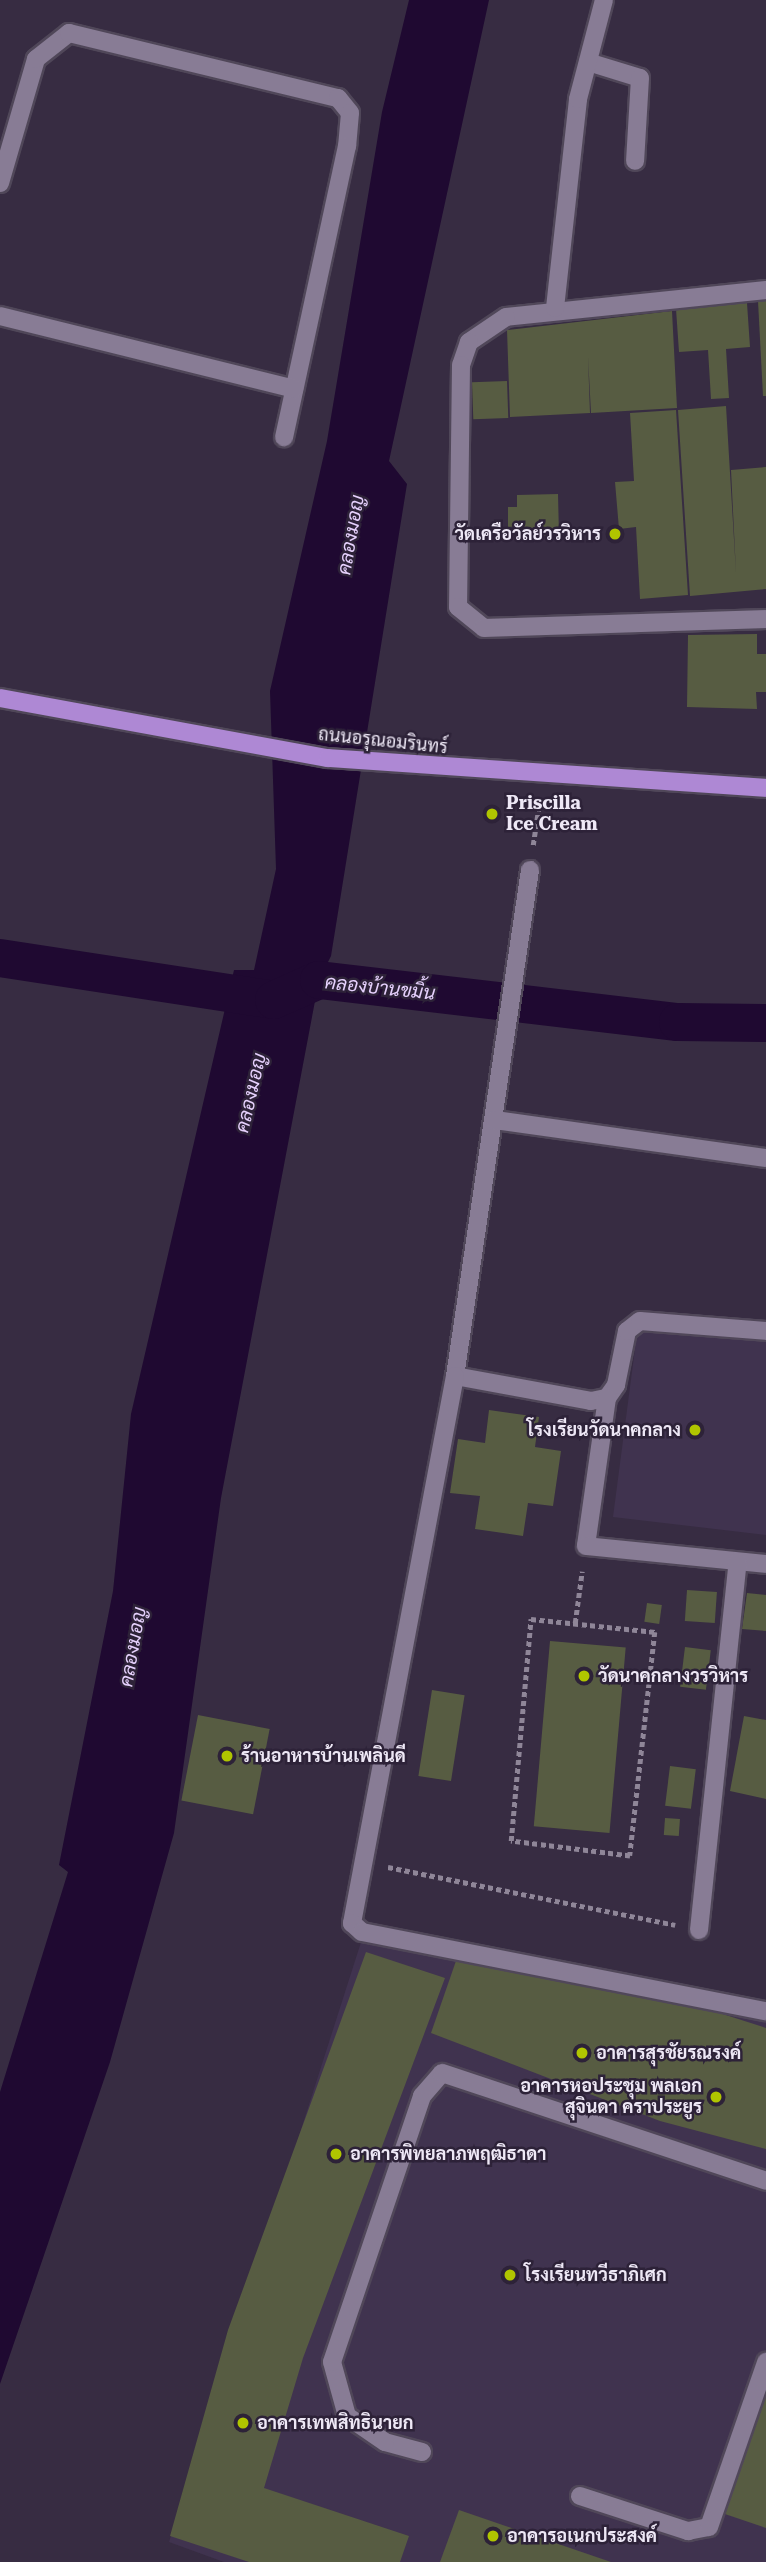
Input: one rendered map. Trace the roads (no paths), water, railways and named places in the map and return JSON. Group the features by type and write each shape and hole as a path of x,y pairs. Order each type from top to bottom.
{"main road":[{"name":"ถนนอรุณอมรินทร์","path":"0,698 100,720 328,758 543,777 766,788"}],"street":[{"path":"555,308 588,62 604,0"},
{"path":"0,183 36,59 69,33 338,98 350,113 347,146 284,437"},
{"path":"588,62 640,78 635,161"},
{"path":"766,290 555,308 486,324 463,360 458,607 484,628 766,618"},
{"path":"0,316 294,390"},
{"path":"530,870 515,993 455,1376 352,1923 356,1930 766,2011"},
{"path":"495,1120 766,1158"},
{"path":"766,1331 640,1321 627,1331 616,1385 607,1398 586,1546 766,1564"},
{"path":"455,1376 592,1401 607,1398"},
{"path":"699,1930 738,1562"},
{"path":"422,2452 385,2442 347,2416 332,2362 422,2096 442,2073 766,2181"},
{"path":"580,2496 688,2531 709,2527 766,2362"}],"water":[{"name":"คลองมอญ","path":"409,0 489,0 389,461 407,484 331,956 319,980 221,1498 174,1833 110,2062 0,2384 0,2092 68,1872 59,1865 113,1591 131,1414 234,970 254,970 276,869 270,691 327,441 382,112"}],"waterway":[{"name":"คลองบ้านขมิ้น","path":"0,958 274,1000 319,980 678,1022 766,1023"}],"place":[{"name":"วัดเครือวัลย์วรวิหาร","path":"615,534"},
{"name":"Priscilla Ice Cream","path":"492,814"},
{"name":"โรงเรียนวัดนาคกลาง","path":"695,1430"},
{"name":"วัดนาคกลางวรวิหาร","path":"584,1676"},
{"name":"ร้านอาหารบ้านเพลินดี","path":"227,1756"},
{"name":"อาคารสุรชัยรณรงค์","path":"582,2053"},
{"name":"อาคารหอประชุม พลเอก สุจินดา คราประยูร","path":"716,2097"},
{"name":"อาคารพิทยลาภพฤฒิธาดา","path":"336,2154"},
{"name":"โรงเรียนทวีธาภิเศก","path":"510,2275"},
{"name":"อาคารเทพสิทธินายก","path":"243,2423"},
{"name":"อาคารอเนกประสงค์","path":"493,2536"}]}
